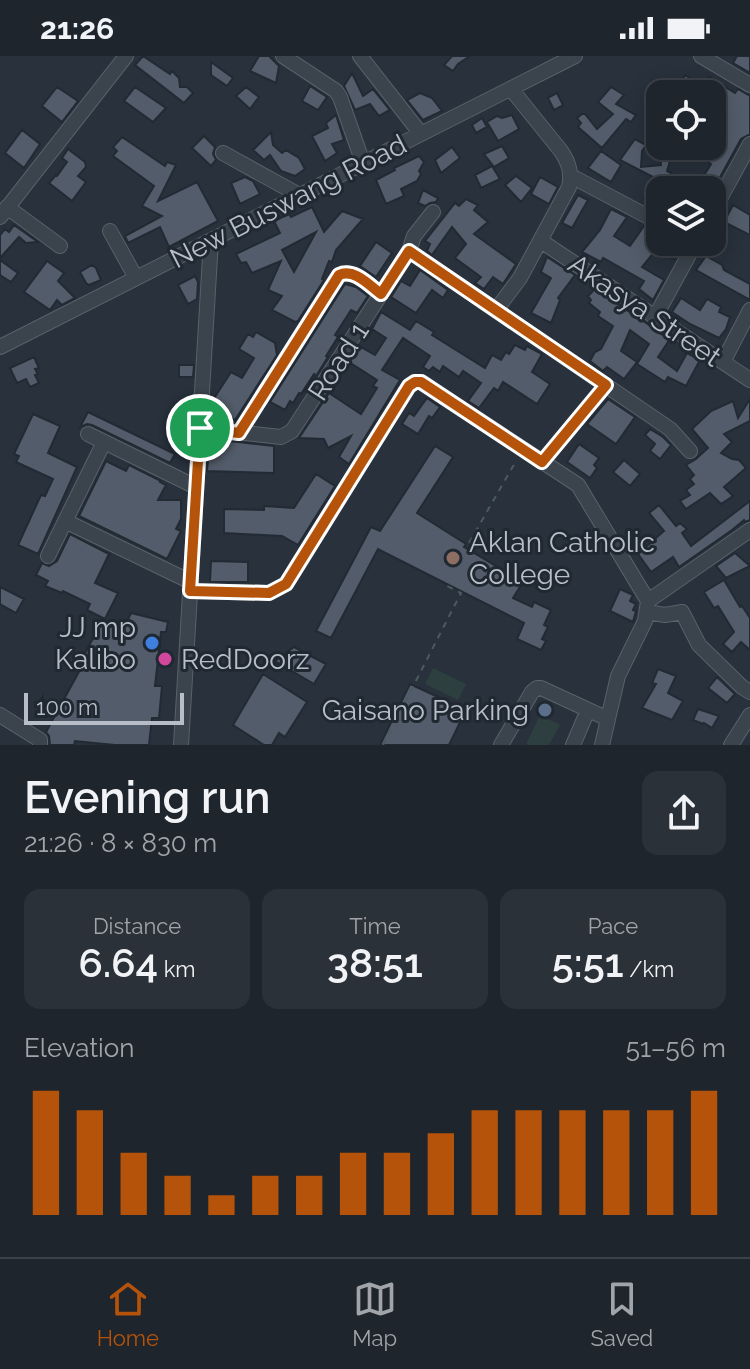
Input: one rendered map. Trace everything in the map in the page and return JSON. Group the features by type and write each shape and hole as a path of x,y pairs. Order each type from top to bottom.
{"street":[{"path":"60,246 4,212 126,56"},
{"path":"283,56 336,91 363,163"},
{"path":"360,56 421,134"},
{"path":"701,56 750,85"},
{"name":"New Buswang Road","path":"0,347 511,89 566,58"},
{"path":"496,310 520,278 541,241 569,187 571,176 568,161 511,89"},
{"path":"726,188 750,144"},
{"path":"223,153 299,195"},
{"path":"571,176 646,216"},
{"name":"Road 1","path":"200,428 281,437 292,431 409,251 414,236 433,212"},
{"path":"110,231 136,278"},
{"path":"181,745 211,240"},
{"name":"Akasya Street","path":"541,241 750,380"},
{"path":"409,251 670,429 690,451"},
{"path":"655,317 688,256"},
{"path":"239,433 339,275 351,272 381,294"},
{"path":"723,362 750,310"},
{"path":"65,521 190,586 269,593 286,584 409,386 421,382 578,485 648,606 665,615 682,612 699,645 750,692"},
{"path":"542,462 606,385"},
{"path":"88,434 196,487"},
{"path":"48,556 104,442"},
{"path":"602,745 618,676 648,606 750,530"},
{"path":"506,744 535,689 541,688 608,719"},
{"path":"573,745 588,710"},
{"path":"0,715 40,740 40,745"},
{"path":"731,745 750,715"}],"path":[{"path":"469,543 523,449"},
{"path":"383,745 461,593 445,585"}],"shaded area":[{"path":"433,668 466,684 458,700 425,684"},
{"path":"540,715 560,725 549,745 526,744"}],"building":[{"path":"143,56 170,74 172,71 179,78 180,87 187,87 193,93 184,103 135,65"},
{"path":"259,56 269,56 279,66 276,83 250,71"},
{"path":"452,56 470,56 453,71 444,65"},
{"path":"737,56 750,56 750,73 733,63"},
{"path":"211,62 233,78 227,86 211,75"},
{"path":"352,73 363,96 373,89 390,110 379,116 370,104 355,110 344,86"},
{"path":"310,86 327,97 318,110 302,101"},
{"path":"57,87 78,101 62,122 42,106"},
{"path":"135,87 166,108 153,122 124,101"},
{"path":"246,87 259,97 250,109 236,96"},
{"path":"611,87 624,95 616,104 636,115 631,122 626,119 602,148 578,127 581,123 577,118 585,114 597,129 613,114 598,102"},
{"path":"726,87 735,93 738,89 750,96 750,134 741,139 721,176 704,176 711,164 705,160 726,160"},
{"path":"420,93 432,98 442,111 423,120 407,100"},
{"path":"557,93 563,105 554,110 548,98"},
{"path":"336,115 344,140 332,144 337,153 325,161 312,136 328,128 326,123"},
{"path":"512,115 519,129 498,141 487,122 497,116"},
{"path":"482,118 487,127 476,133 472,125"},
{"path":"22,130 40,144 24,168 5,153"},
{"path":"271,132 273,145 282,153 286,150 299,158 305,169 295,176 281,171 270,155 264,160 253,150"},
{"path":"204,136 215,147 213,154 216,160 211,166 192,148"},
{"path":"122,137 165,166 167,162 176,165 158,201 197,182 218,221 169,247 160,227 128,243 125,236 162,216 142,206 154,186 113,156 117,151 113,147"},
{"path":"635,139 646,145 642,151 641,167 661,165 660,160 670,160 667,171 671,173 669,176 651,176 620,160"},
{"path":"502,146 509,158 494,167 484,154"},
{"path":"452,147 460,158 441,173 435,160"},
{"path":"68,149 85,162 86,167 78,176 86,182 72,201 49,183 67,162 62,158"},
{"path":"601,151 621,165 611,182 588,168"},
{"path":"419,156 424,162 417,181 401,189 404,196 386,204 376,180"},
{"path":"492,166 500,179 481,188 475,175"},
{"path":"516,176 532,188 521,202 505,185"},
{"path":"245,177 253,181 260,194 240,204 231,183"},
{"path":"540,177 558,187 549,204 531,194"},
{"path":"423,190 438,198 436,202 425,206 418,203"},
{"path":"578,195 588,200 572,228 562,223"},
{"path":"466,199 478,205 474,210 488,222 474,234 516,264 503,284 493,277 484,289 475,283 481,277 455,258 466,244 452,227 432,255 427,251 430,244 425,241 455,203 459,206"},
{"path":"733,205 750,215 750,235 726,223"},
{"path":"312,207 324,232 342,211 363,219 336,250 332,262 329,261 324,280 295,322 272,310 282,296 268,290 281,261 252,273 246,262 241,263 236,254 280,233 274,221 289,214 291,217","holes":["316,232 294,272 282,250"]},
{"path":"611,209 627,217 614,236 630,246 646,227 646,256 651,256 642,267 664,280 653,300 639,289 644,281 603,258 601,262 582,252 600,230"},
{"path":"14,225 38,242 26,243 19,237 0,258 0,235 5,229 9,232"},
{"path":"376,242 392,253 376,277 360,266"},
{"path":"706,256 750,284 750,300 696,270"},
{"path":"547,257 575,275 558,298 560,300 551,323 531,313 551,278 541,272"},
{"path":"0,260 18,273 11,282 0,275"},
{"path":"47,261 64,273 58,281 75,298 62,305 57,300 50,310 24,292"},
{"path":"92,265 101,280 89,285 80,272"},
{"path":"420,270 448,290 443,298 432,290 416,313 391,297 401,281 410,286"},
{"path":"195,276 198,282 197,299 188,304 178,285"},
{"path":"345,284 356,287 368,296 357,313 351,310 335,335 338,337 328,357 293,403 290,401 285,410 270,402"},
{"path":"595,289 670,339 658,357 677,371 687,353 700,360 686,386 668,377 665,382 637,364 649,344 630,330 621,351 637,362 624,379 607,367 603,371 590,361 601,349 613,326 598,316 600,312 589,303 591,300 588,296"},
{"path":"681,298 700,310 707,299 721,307 719,312 730,317 719,338 672,312"},
{"path":"381,312 410,330 416,321 434,332 432,335 485,368 492,355 501,360 515,345 525,350 527,346 542,354 532,372 550,384 537,404 503,382 498,391 494,388 479,408 468,401 481,383 463,371 459,377 443,366 440,372 433,367 429,371 423,367 430,356 403,338 382,370 400,380 349,464 339,457 351,436 328,448 324,439 299,438 329,393 361,414 377,388 373,386 377,380 349,362 359,346 375,355 386,338 372,329"},
{"path":"256,332 275,343 277,355 235,420 221,412 217,418 211,414 211,403 231,372 242,378 254,358 239,349 248,334 253,337"},
{"path":"34,357 39,368 35,369 38,374 35,375 39,383 30,387 26,379 17,383 10,368"},
{"path":"179,365 194,365 193,377 179,377"},
{"path":"427,398 440,407 432,418 429,416 418,434 402,424 409,413 414,416"},
{"path":"608,399 635,417 616,444 587,424"},
{"path":"750,399 750,421 724,434 732,442 721,453 739,460 746,468 724,487 733,496 721,504 710,493 686,509 680,501 690,495 686,490 694,484 690,479 694,475 686,465 708,448 692,429 711,411 733,401 738,418"},
{"path":"177,405 191,405 190,427 174,426"},
{"path":"88,412 175,454 170,463 92,425 80,427"},
{"path":"33,414 60,426 48,453 77,467 38,554 18,545 41,495 45,496 53,479 16,462 19,456 14,454"},
{"path":"650,429 671,445 660,459 650,451 655,444 645,435"},
{"path":"210,439 274,446 274,473 207,471"},
{"path":"579,444 599,458 590,478 567,462"},
{"path":"435,446 453,457 417,513 466,544 464,547 523,582 513,598 532,607 534,602 551,610 544,625 548,627 541,650 517,639 524,623 378,549 331,638 316,631 371,527 380,531"},
{"path":"624,460 640,474 630,486 613,472"},
{"path":"106,461 126,471 129,465 161,481 166,485 158,500 181,500 181,519 176,529 181,531 167,559 79,516"},
{"path":"316,474 335,486 298,545 282,536 224,533 224,509 264,510 264,506 294,508"},
{"path":"750,501 750,520 744,520 679,567 673,557 651,572 638,554 664,531 649,513 659,505 676,526 680,523 687,529 682,533 691,546"},
{"path":"70,534 109,554 95,583 118,593 105,619 87,610 90,604 45,586 48,581 36,575 42,563 49,566 57,561"},
{"path":"735,553 750,566 726,578 716,566"},
{"path":"211,561 248,562 248,582 210,582"},
{"path":"724,580 750,618 750,650 741,642 732,652 723,644 734,632 718,606 714,608 704,592"},
{"path":"0,587 24,599 16,613 0,604"},
{"path":"620,589 633,595 630,601 636,604 633,610 636,611 633,622 610,611"},
{"path":"131,613 168,622 166,632 161,632 155,686 162,686 159,718 152,718 149,745 75,741 74,745 50,745 46,732 86,659 82,658 100,626 124,628"},
{"path":"294,647 326,664 314,684 275,661"},
{"path":"658,669 676,676 668,693 683,701 672,720 642,708 656,684 652,683"},
{"path":"263,674 307,702 285,737 279,733 272,745 264,745 233,725"},
{"path":"717,677 735,694 727,703 708,688"},
{"path":"410,684 466,710 449,745 380,745"},
{"path":"698,709 719,716 712,728 693,720"}],"place":[{"name":"Aklan Catholic College","path":"453,558"},
{"name":"JJ mp Kalibo","path":"152,643"},
{"name":"RedDoorz","path":"165,659"},
{"name":"Gaisano Parking","path":"545,710"}],"route":[{"path":"409,251 606,385 542,462 421,382 415,382 409,386 286,584 269,593 190,591 200,428 239,433 339,275 351,272 381,294 409,251"}]}
